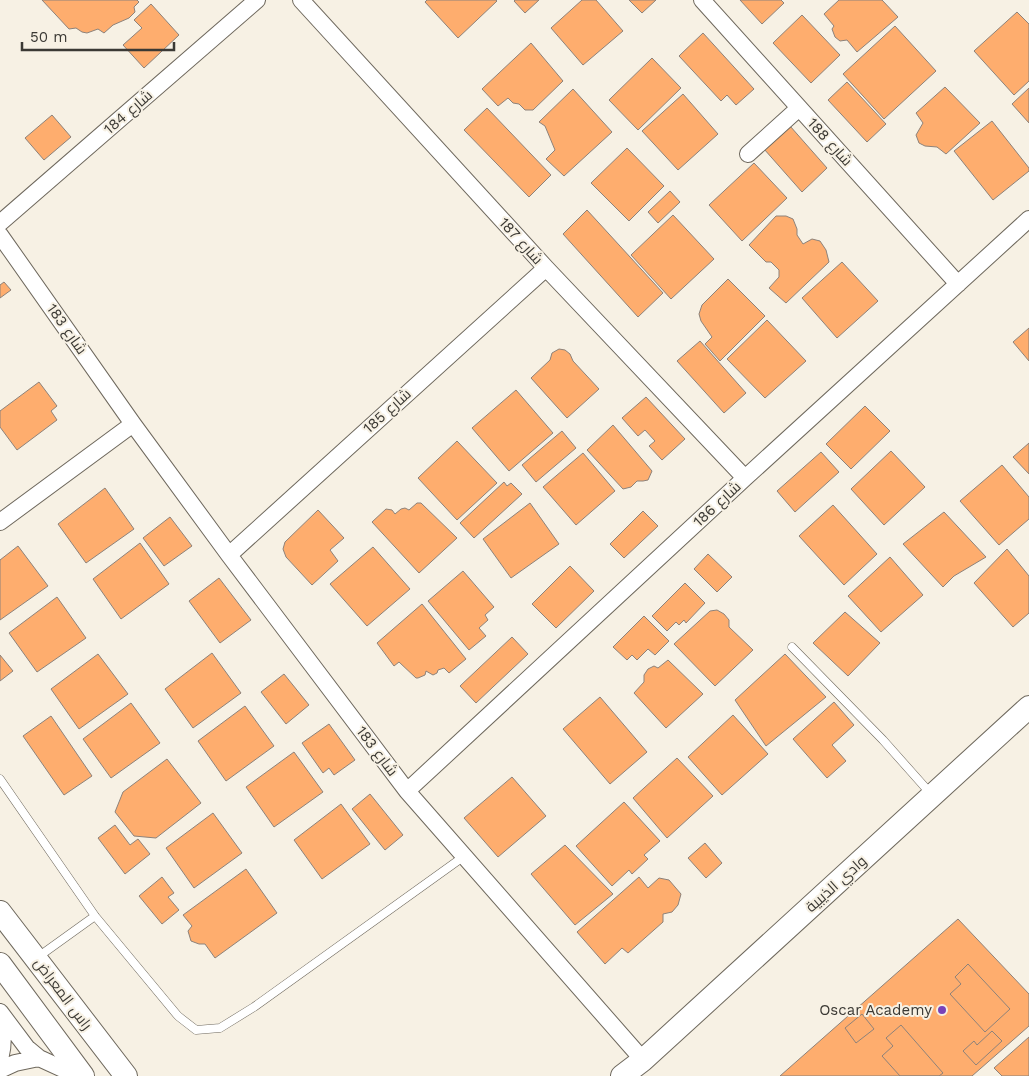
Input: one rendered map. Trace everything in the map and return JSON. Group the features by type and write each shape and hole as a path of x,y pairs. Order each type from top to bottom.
{"street":[{"name":"شارع 184","path":"0,223 257,0"},
{"name":"شارع 187","path":"301,0 546,268 745,478"},
{"name":"شارع 188","path":"702,0 958,284"},
{"path":"748,154 799,108"},
{"name":"شارع 186","path":"407,791 745,478 1029,219"},
{"name":"شارع 183","path":"0,235 133,424 407,791 638,1068"},
{"name":"شارع 185","path":"229,555 546,268"},
{"path":"0,522 133,424"},
{"name":"وادي الذيبية","path":"622,1076 638,1068 1029,707"},
{"name":"راس المعراض","path":"0,912 126,1076"},
{"path":"0,964 83,1076"},
{"path":"0,1013 28,1048 39,1058 78,1076"},
{"path":"0,1013 4,1043 0,1060"},
{"path":"0,1070 15,1063 39,1058"}],"lane":[{"path":"792,647 883,740 933,795"},
{"path":"0,779 95,916 178,1016 196,1030 220,1028 254,1007 463,857"},
{"path":"36,958 95,916"}],"building":[{"path":"42,0 137,0 139,2 134,7 135,12 129,18 113,25 104,33 98,29 87,33 76,28 69,29"},
{"path":"427,0 497,1 458,38 425,2"},
{"path":"515,0 539,0 525,13"},
{"path":"582,0 596,0 623,31 583,65 551,28"},
{"path":"629,0 656,0 642,13"},
{"path":"740,0 781,0 784,3 762,24"},
{"path":"839,0 882,0 898,17 857,52 847,40 840,41 835,37 832,29 834,26 824,14"},
{"path":"151,4 179,35 144,68 123,45 142,28 134,20"},
{"path":"1017,12 1029,24 1029,81 1014,95 974,51"},
{"path":"802,15 840,55 811,83 773,43"},
{"path":"895,26 936,71 884,119 843,74"},
{"path":"703,33 754,89 736,105 727,95 721,101 679,56"},
{"path":"531,43 563,81 533,110 525,110 508,98 498,106 482,89"},
{"path":"652,58 681,88 638,130 609,100"},
{"path":"847,82 886,124 867,142 828,100"},
{"path":"945,87 980,123 946,154 937,147 925,146 919,143 916,135 923,123 916,113"},
{"path":"1029,88 1029,123 1012,104"},
{"path":"573,89 612,132 564,176 546,159 555,150 545,126 539,122"},
{"path":"683,94 718,134 678,170 642,131"},
{"path":"487,108 551,175 529,197 464,130"},
{"path":"52,115 71,137 44,160 25,138"},
{"path":"992,121 1029,168 1029,171 993,200 954,151"},
{"path":"790,126 827,168 802,192 764,149"},
{"path":"627,148 664,186 629,221 591,183"},
{"path":"754,163 787,198 742,241 709,205"},
{"path":"670,191 680,202 658,223 648,212"},
{"path":"587,210 663,293 638,317 563,234"},
{"path":"673,215 714,259 671,299 631,255"},
{"path":"776,216 786,216 793,219 797,235 803,244 812,239 820,241 826,250 829,262 786,303 769,288 779,277 779,270 771,262 766,262 749,245"},
{"path":"842,262 878,301 837,338 802,298"},
{"path":"728,279 765,316 720,361 705,344 712,337 701,321 699,314 702,305"},
{"path":"4,282 11,290 0,298 0,285"},
{"path":"767,320 806,361 765,398 727,359"},
{"path":"1029,328 1029,361 1013,342"},
{"path":"700,341 746,393 724,413 677,361"},
{"path":"559,349 565,350 570,354 573,361 599,389 567,418 531,378 550,360 552,353"},
{"path":"39,382 57,406 51,411 57,420 17,450 0,427 0,411"},
{"path":"516,390 553,433 509,471 472,428"},
{"path":"646,397 685,439 662,460 649,446 655,441 645,430 638,436 622,418"},
{"path":"865,406 890,431 851,469 826,444"},
{"path":"613,425 652,471 648,480 637,481 631,487 623,489 587,450"},
{"path":"562,431 576,448 536,482 522,465"},
{"path":"457,441 497,483 457,520 418,478"},
{"path":"1029,443 1029,474 1013,457"},
{"path":"891,451 925,487 884,525 851,489"},
{"path":"821,452 839,472 795,512 777,491"},
{"path":"583,453 615,491 576,525 543,487"},
{"path":"1002,465 1029,497 1029,519 999,545 960,501"},
{"path":"504,482 507,486 511,483 522,494 474,538 460,523"},
{"path":"105,488 134,529 86,563 58,524"},
{"path":"417,503 421,503 457,538 419,573 372,522 386,509 392,510 395,514 401,509 409,510"},
{"path":"530,503 559,544 511,578 483,539"},
{"path":"833,505 877,554 844,585 799,536"},
{"path":"318,510 344,538 330,550 338,561 312,585 286,557 283,549 285,542"},
{"path":"643,511 658,526 624,558 610,544"},
{"path":"944,512 986,557 954,576 943,587 903,544"},
{"path":"170,517 192,546 164,566 143,538"},
{"path":"140,543 169,584 121,619 93,579"},
{"path":"18,546 48,586 0,620 0,560"},
{"path":"373,547 410,589 367,626 330,584"},
{"path":"1007,549 1029,576 1029,613 1013,627 974,583"},
{"path":"708,554 732,577 717,592 694,569"},
{"path":"890,557 923,595 881,632 848,596"},
{"path":"570,566 594,591 556,628 532,604"},
{"path":"463,571 494,607 485,615 488,620 479,628 486,636 469,650 428,601"},
{"path":"219,578 251,620 220,643 189,601"},
{"path":"685,583 705,603 686,623 684,620 679,625 676,622 667,631 652,616"},
{"path":"57,597 86,638 37,672 9,633"},
{"path":"422,604 466,659 449,673 444,668 438,670 433,675 426,671 425,675 416,678 399,662 394,666 377,643"},
{"path":"717,610 724,614 729,620 729,627 753,650 715,686 674,644 710,611"},
{"path":"845,612 880,643 848,676 813,643"},
{"path":"644,616 669,641 655,655 648,649 637,660 632,655 627,660 613,647"},
{"path":"512,637 528,654 476,703 460,686"},
{"path":"212,653 241,693 193,728 165,689"},
{"path":"98,654 128,694 79,729 51,689"},
{"path":"785,654 826,697 766,746 735,700"},
{"path":"0,655 13,671 0,681"},
{"path":"668,660 703,694 666,728 634,693 644,682 644,675 648,669 654,666 658,668"},
{"path":"284,674 309,705 286,724 261,692"},
{"path":"600,697 647,752 610,784 563,729"},
{"path":"834,702 854,725 832,745 846,761 827,778 793,739"},
{"path":"131,703 160,743 111,778 83,739"},
{"path":"245,706 274,746 226,781 198,741"},
{"path":"733,715 768,754 722,795 688,757"},
{"path":"51,716 92,776 64,795 23,736"},
{"path":"329,724 355,760 334,775 329,768 323,773 302,743"},
{"path":"294,752 323,792 274,827 246,787"},
{"path":"677,758 713,796 667,838 633,798"},
{"path":"167,759 201,803 156,838 134,836 115,812 123,792"},
{"path":"512,777 546,816 498,857 464,818"},
{"path":"370,794 403,835 385,850 352,809"},
{"path":"624,802 660,841 644,855 648,859 632,874 629,870 612,886 576,846"},
{"path":"341,804 370,844 322,879 294,840"},
{"path":"213,813 242,853 194,888 166,848"},
{"path":"115,825 130,845 138,839 150,854 125,874 98,838"},
{"path":"705,843 722,863 706,878 688,858"},
{"path":"565,845 613,894 575,925 531,874"},
{"path":"246,869 277,913 215,958 205,944 191,941 188,931 192,926 183,915"},
{"path":"162,877 174,893 168,897 179,910 162,924 139,896"},
{"path":"639,877 648,888 659,878 669,880 681,894 678,905 672,912 663,914 663,922 628,953 622,948 605,964 577,932"},
{"name":"Oscar Academy","path":"958,919 1029,994 1029,1026 972,1076 780,1076"},
{"path":"968,964 1010,1009 985,1032 950,994 961,984 955,977"},
{"path":"862,1014 874,1029 856,1043 845,1028"},
{"path":"901,1025 943,1073 939,1076 900,1076 882,1056 893,1046 886,1038"},
{"path":"992,1031 1002,1041 976,1065 963,1051 974,1041 977,1045"},
{"path":"1029,1037 1029,1076 1002,1076 994,1068"}],"place":[{"name":"Oscar Academy","path":"942,1010"}]}
